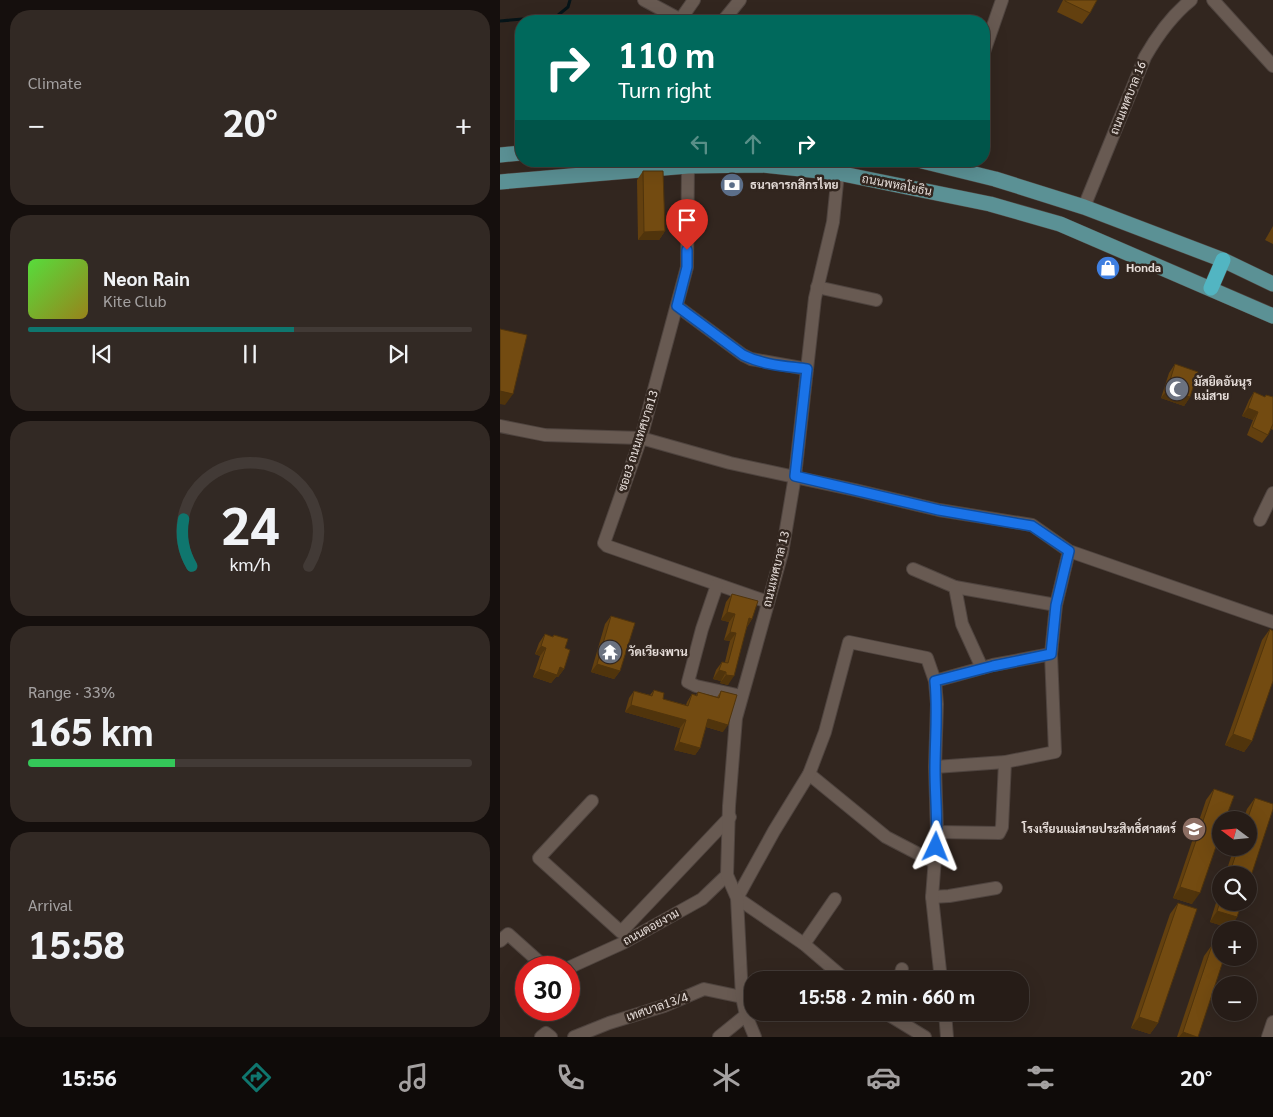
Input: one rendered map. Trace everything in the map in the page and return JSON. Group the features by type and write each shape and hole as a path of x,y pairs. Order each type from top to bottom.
{"highway":[{"path":"1211,288 1223,260"}],"main road":[{"path":"500,155 515,154"},
{"name":"ถนนพหลโยธิน","path":"500,182 676,167"},
{"name":"ถนนพหลโยธิน","path":"782,167 838,173 990,204 1060,224 1273,316"},
{"path":"947,167 995,179 1084,207 1223,260 1273,284"}],"street":[{"path":"644,0 672,15"},
{"path":"684,15 694,0"},
{"path":"728,15 740,0"},
{"path":"990,35 1002,0"},
{"name":"ถนนเทศบาล 16","path":"1084,207 1145,57 1154,40 1176,12 1191,0"},
{"path":"1213,0 1273,66"},
{"name":"ซอย3 ถนนเทศบาล13","path":"688,167 687,267 641,438 604,543 607,546 768,602"},
{"name":"ถนนเทศบาล 13","path":"727,875 729,806 736,718 782,553 795,476 817,288 833,222 838,173"},
{"path":"817,288 876,300"},
{"path":"677,306 751,359 759,362 807,369"},
{"path":"500,426 545,435 641,438 730,463 795,476 939,510 1032,526 1069,551 1273,622"},
{"path":"1260,520 1273,492"},
{"path":"935,767 1005,762 1055,752 1051,654 1056,605 1069,551"},
{"path":"913,569 955,587 1056,605"},
{"path":"718,585 702,629 688,682 696,686 741,696"},
{"path":"955,587 962,624 982,668"},
{"path":"737,898 774,831 809,774 825,732 850,642 927,658 935,681 937,704 935,767 937,832 932,897 940,971"},
{"path":"935,681 982,668 1051,654"},
{"path":"937,832 999,833 1002,828 1005,762"},
{"path":"809,774 886,837 934,862"},
{"path":"592,801 539,858 621,932 730,817"},
{"path":"727,875 737,898 744,1006"},
{"name":"ถนนดอยงาม","path":"580,963 623,944 702,899 727,875"},
{"path":"932,897 996,888"},
{"path":"737,898 804,944 836,971"},
{"path":"804,944 835,899"},
{"path":"500,941 508,934 533,956"},
{"name":"เทศบาล13/4","path":"574,1037 609,1023 664,1006 704,989 742,997"},
{"path":"719,1037 744,1018"},
{"path":"748,1021 755,1037"},
{"path":"899,1021 925,1037"},
{"path":"946,1021 947,1037"},
{"path":"1268,1037 1273,1022"},
{"path":"541,1037 546,1032 551,1037"}],"building":[{"path":"1065,0 1097,0 1090,13"},
{"path":"643,171 663,171 665,231 644,232"},
{"path":"500,329 527,335 513,394 500,391"},
{"path":"1175,364 1198,372 1190,397 1167,390"},
{"path":"1254,392 1265,397 1266,395 1273,397 1273,424 1268,435 1252,427 1258,412 1248,408"},
{"path":"732,594 758,601 752,619 749,618 734,676 726,675 726,672 719,670 722,662 728,663 736,633 730,632 735,614 727,612"},
{"name":"วัดเวียงพาน","path":"611,616 635,623 620,671 597,664"},
{"path":"1270,629 1273,631 1273,681 1252,741 1233,734"},
{"path":"545,634 568,639 565,648 570,650 564,669 560,667 557,675 539,669 546,648 541,646"},
{"path":"654,690 664,693 663,699 688,706 692,694 697,696 698,692 719,698 721,691 737,695 728,725 708,719 700,748 679,742 686,720 631,705 634,691 652,696"},
{"path":"1214,789 1234,796 1228,811 1212,811 1213,856 1200,893 1180,887"},
{"path":"1255,798 1273,804 1258,855 1258,811 1250,811"},
{"path":"1235,856 1258,856 1254,866 1232,866"},
{"path":"1178,903 1197,909 1158,1023 1139,1017"},
{"path":"1217,911 1239,911 1237,917"},
{"path":"1212,945 1212,966 1221,966 1218,976 1212,976 1212,994 1198,1037 1183,1032"}],"waterway":[{"path":"558,15 568,7 570,0"},
{"path":"500,21 515,20"}],"place":[{"name":"ธนาคารกสิกรไทย","path":"732,185"},
{"name":"Honda","path":"1108,268"},
{"name":"มัสยิดอันนุร แม่สาย","path":"1177,389"},
{"name":"วัดเวียงพาน","path":"610,652"},
{"name":"โรงเรียนแม่สายประสิทธิ์ศาสตร์","path":"1194,829"}],"route":[{"path":"687,250 687,267 677,306 751,359 759,362 807,369 795,476 939,510 1032,526 1069,551 1056,605 1051,654 982,668 959,676 935,681 937,704 935,767 936,847"}]}
